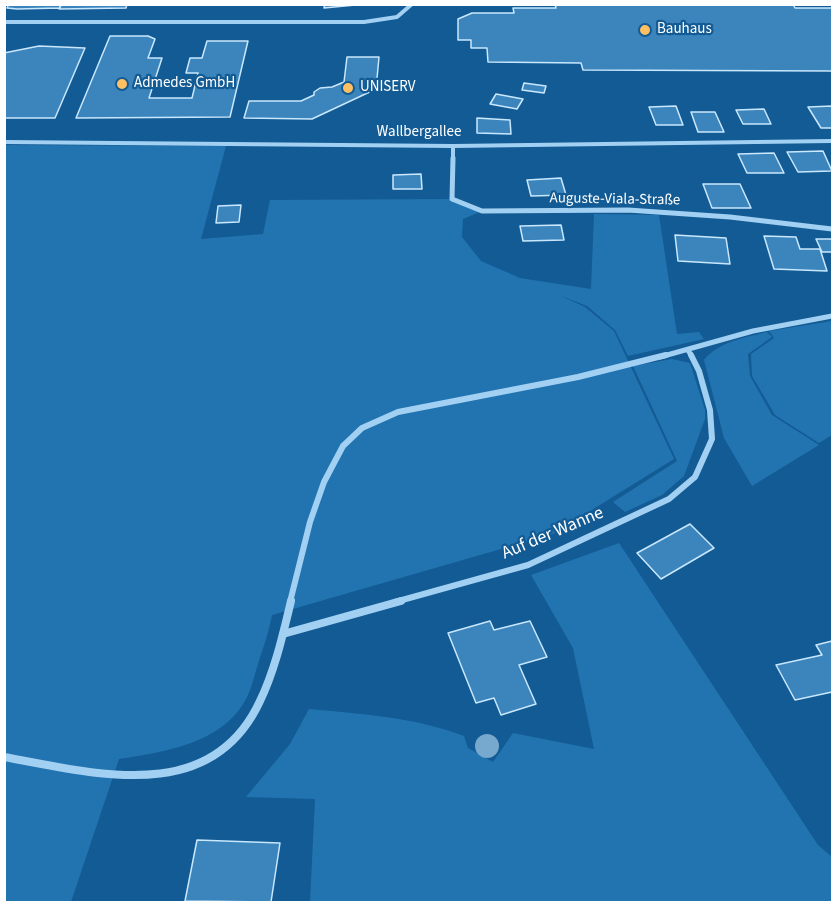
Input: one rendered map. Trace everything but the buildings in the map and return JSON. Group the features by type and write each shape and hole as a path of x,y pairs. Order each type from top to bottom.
{"street":[{"path":"4,22 364,22 397,17 407,11 412,4"},
{"name":"Wallbergallee","path":"4,142 453,146 832,141"},
{"name":"Auguste-Viala-Straße","path":"453,146 452,199 482,211 628,210 730,217 832,229"},
{"path":"4,757 125,776 180,772 209,762 238,734 260,703 283,634 308,527 322,484 340,449 358,430 398,412 578,377 688,350 753,331 832,316"},
{"name":"Auf der Wanne","path":"283,634 528,565 669,499 695,477 712,439 710,411 699,371 688,350"}],"shaded area":[{"path":"4,145 226,146 201,239 263,234 270,200 452,199 482,211 463,219 462,237 481,261 520,278 591,289 594,214 659,215 677,334 699,332 704,339 628,356 615,330 587,306 559,295 585,307 614,331 674,459 553,534 272,615 248,695 238,711 225,724 210,734 174,748 119,759 71,902 5,902"},
{"path":"832,321 832,435 819,443 775,415 752,376 751,354 774,338 769,331"},
{"path":"767,332 772,337 748,354 750,376 772,415 819,445 752,486 724,438 704,360 725,344"},
{"path":"672,359 690,363 705,410 705,419 684,476 662,495 625,512 613,502 677,461 633,366"},
{"path":"619,543 818,845 832,857 832,902 310,902 315,799 246,797 290,744 309,709 388,717 426,724 464,736 468,748 493,762 513,733 594,749 573,648 531,575"}],"place":[{"name":"Bauhaus","path":"645,30"},
{"name":"Admedes GmbH","path":"122,84"},
{"name":"UNISERV","path":"348,88"}]}
